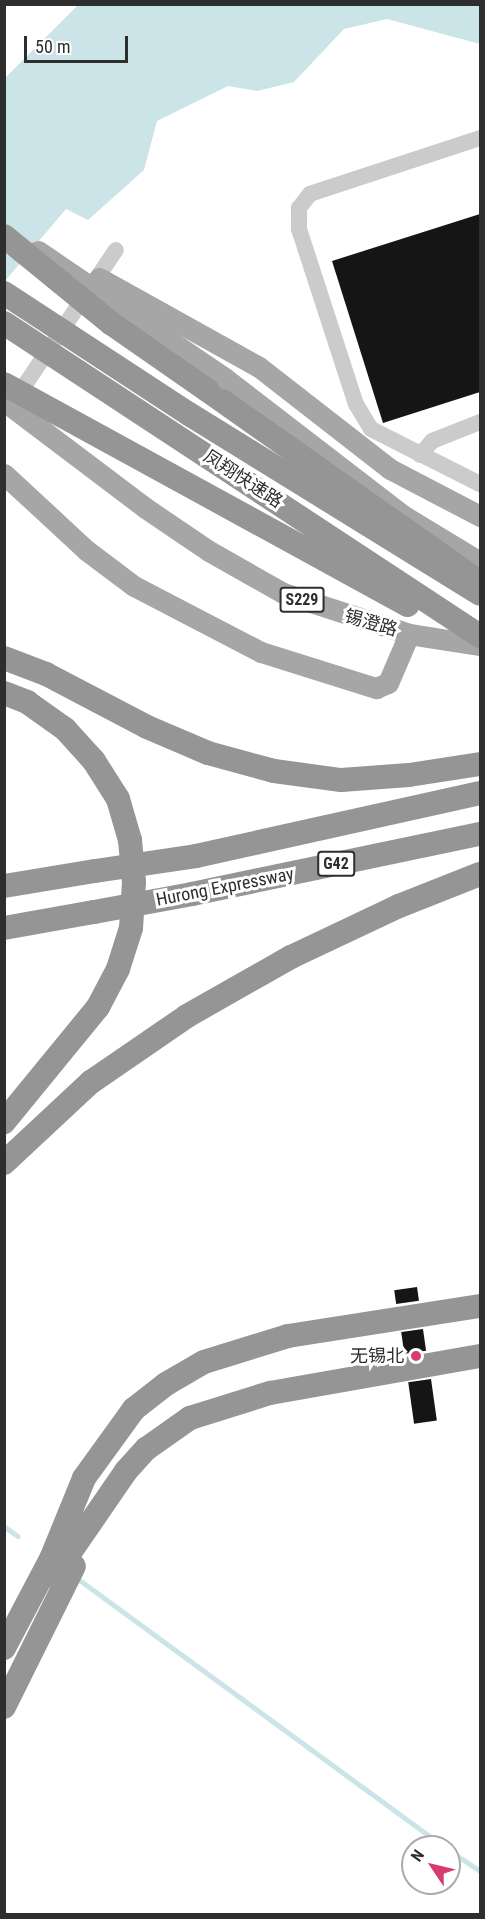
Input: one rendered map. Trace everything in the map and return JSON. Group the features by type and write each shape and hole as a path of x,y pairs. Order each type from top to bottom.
{"highway":[{"path":"4,236 112,324 480,583"},
{"name":"凤翔快速路","path":"4,292 189,414 480,594"},
{"name":"凤翔快速路","path":"4,323 480,636"},
{"path":"4,384 480,646"},
{"path":"4,658 46,674 147,727 208,753 274,771 341,780 409,775 480,764"},
{"path":"4,693 27,702 65,729 94,761 118,799 130,840 134,882 130,928 118,969 98,1007 4,1122"},
{"name":"Hurong Expressway","path":"4,886 195,856 480,793"},
{"name":"Hurong Expressway","path":"4,928 192,894 480,834"},
{"path":"4,1163 91,1082 187,1016 291,957 399,906 480,874"},
{"path":"4,1648 51,1559 65,1519 84,1478 134,1408 166,1384 204,1362 288,1336 480,1306"},
{"path":"4,1668 36,1621 69,1554 146,1449 167,1432 211,1409 270,1393 480,1356"},
{"path":"4,1707 109,1497"},
{"path":"4,1621 65,1519"}],"main road":[{"path":"4,228 226,379 404,516 480,562"},
{"path":"99,278 259,367 390,469 480,516"},
{"name":"锡澄路","path":"4,401 144,507 208,551 283,593 409,634 480,646"},
{"path":"4,474 86,550 134,586 261,652 376,688 388,683 409,634"}],"street":[{"path":"480,138 310,194 299,208 298,229 356,404 371,429 420,456 480,484"},
{"path":"4,414 116,250"},
{"path":"420,456 432,441 480,422"}],"water":[{"path":"78,5 480,5 480,44 387,19 344,29 294,82 257,91 228,86 157,121 144,170 88,220 66,209 5,281 5,78"}],"building":[{"path":"480,214 480,392 383,423 332,261"},
{"path":"417,1287 419,1301 396,1304 394,1290"},
{"path":"423,1329 426,1351 404,1354 401,1332"},
{"path":"431,1379 437,1421 414,1424 408,1382"}],"waterway":[{"path":"4,1526 18,1536"},
{"path":"77,1578 429,1835"},
{"path":"461,1858 480,1871"}],"place":[{"name":"无锡北","path":"416,1356"}]}
